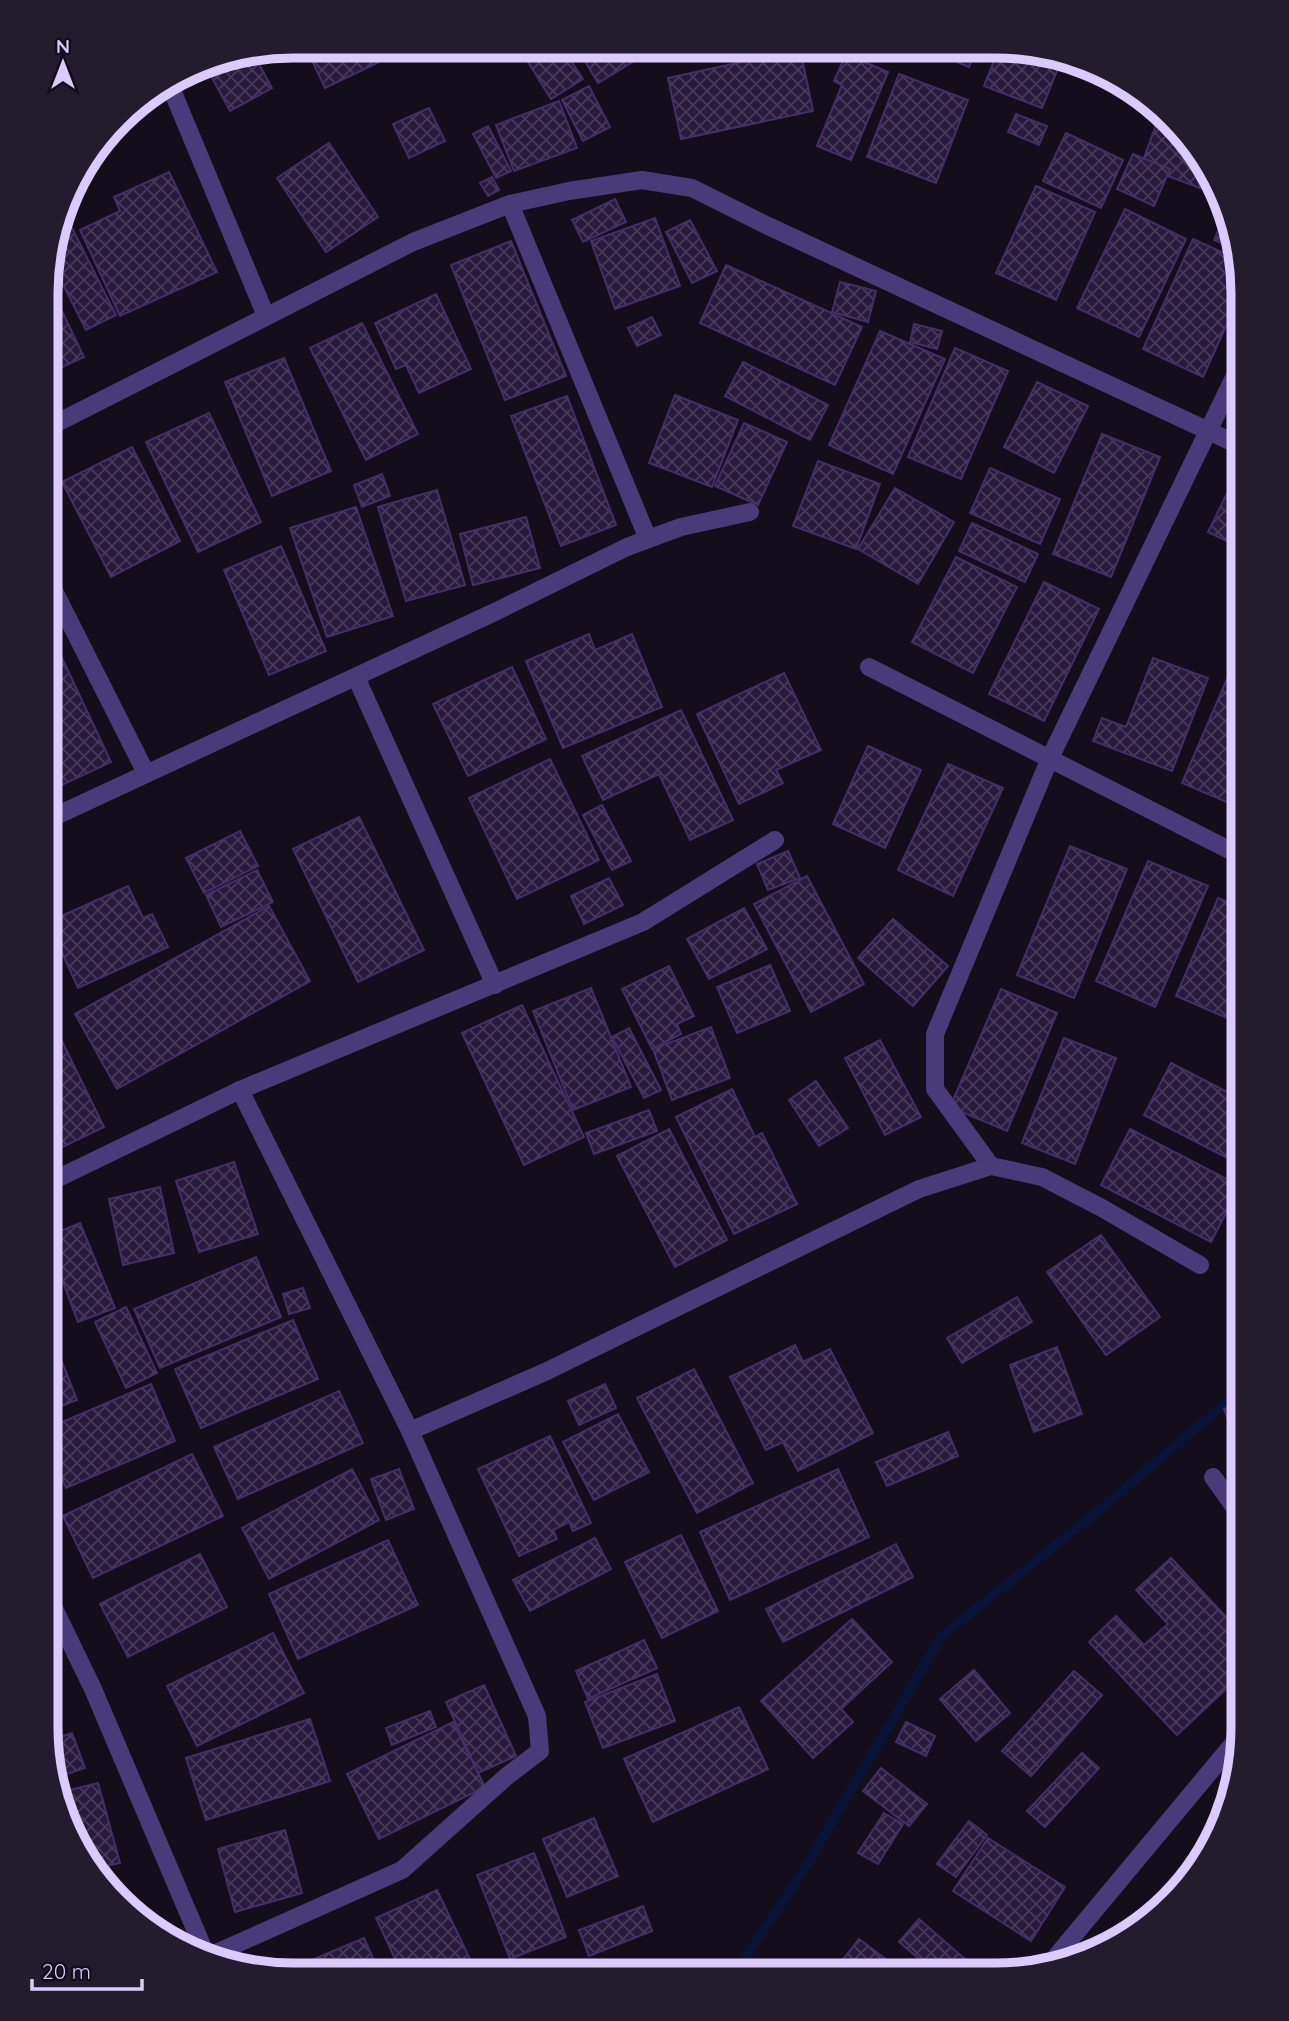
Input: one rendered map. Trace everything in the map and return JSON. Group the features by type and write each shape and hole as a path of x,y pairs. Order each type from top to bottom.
{"street":[{"path":"172,91 266,316"},
{"path":"58,422 413,242 510,204 569,191 642,180 692,188 1231,441"},
{"path":"510,204 648,539"},
{"path":"991,1166 935,1089 935,1034 1050,758 1231,385"},
{"path":"58,815 497,611 627,547 681,527 750,512"},
{"path":"58,599 146,773"},
{"path":"869,667 1231,851"},
{"path":"356,677 495,985"},
{"path":"58,1178 240,1090 643,922 775,840"},
{"path":"221,1951 402,1870 507,1776 540,1751 537,1716 410,1431 240,1090"},
{"path":"410,1431 557,1366 919,1189 991,1166 1042,1177 1102,1208 1200,1265"},
{"path":"1213,1477 1231,1502"},
{"path":"58,1617 93,1689 202,1944"},
{"path":"1057,1955 1231,1747"}],"building":[{"path":"311,58 388,58 325,88"},
{"path":"525,58 569,58 583,79 551,99"},
{"path":"583,58 639,58 598,83"},
{"path":"759,58 802,58 813,111 681,139 668,78"},
{"path":"844,58 855,58 888,72 851,160 817,146 842,85 834,81"},
{"path":"947,58 973,58 969,67"},
{"path":"995,58 1027,60 1059,67 1042,108 984,86"},
{"path":"257,61 272,88 230,111 210,73"},
{"path":"899,74 968,100 936,183 867,157"},
{"path":"589,86 610,127 583,141 562,100"},
{"path":"559,101 577,148 514,171 496,125"},
{"path":"429,108 445,141 409,158 393,124"},
{"path":"1016,114 1047,126 1039,145 1008,132"},
{"path":"1157,121 1183,150 1207,191 1141,166"},
{"path":"488,126 511,171 496,178 473,134"},
{"path":"1066,133 1123,160 1101,208 1043,181"},
{"path":"329,143 378,217 326,252 277,178"},
{"path":"1133,154 1170,169 1154,206 1117,189"},
{"path":"169,172 217,272 120,316 80,230 120,211 114,197"},
{"path":"492,177 499,190 488,196 480,183"},
{"path":"1036,186 1095,212 1056,300 996,273"},
{"path":"615,199 626,222 583,242 572,220"},
{"path":"1125,209 1186,239 1139,337 1077,308"},
{"path":"655,218 680,286 615,309 591,241"},
{"path":"690,220 717,271 692,283 666,232"},
{"path":"69,222 116,315 86,330 59,277"},
{"path":"1221,225 1227,245 1214,240"},
{"path":"1193,239 1228,255 1231,315 1203,377 1143,349"},
{"path":"511,241 566,376 505,400 451,265"},
{"path":"726,265 862,327 835,385 700,323"},
{"path":"840,282 876,291 868,322 832,312"},
{"path":"436,294 471,369 419,393 406,365 396,369 375,323"},
{"path":"58,303 84,357 58,369"},
{"path":"652,317 661,335 637,346 628,328"},
{"path":"362,323 418,434 366,460 310,348"},
{"path":"914,324 942,331 937,349 910,342"},
{"path":"880,331 945,359 893,474 829,445"},
{"path":"955,348 1008,371 961,479 908,457"},
{"path":"284,358 331,471 272,496 225,382"},
{"path":"743,362 828,405 810,440 725,396"},
{"path":"1037,382 1088,406 1054,473 1004,447"},
{"path":"675,395 738,420 712,487 649,463"},
{"path":"567,396 616,525 561,546 511,416"},
{"path":"209,413 261,522 198,552 146,442"},
{"path":"744,423 787,442 758,505 715,486"},
{"path":"1102,434 1160,457 1111,577 1053,554"},
{"path":"132,447 180,541 111,577 62,482"},
{"path":"818,461 880,484 856,549 793,526"},
{"path":"990,468 1060,499 1040,544 970,513"},
{"path":"382,474 390,496 362,507 354,485"},
{"path":"1231,485 1231,543 1208,532"},
{"path":"895,488 954,522 918,584 858,549"},
{"path":"437,490 465,585 406,601 378,507"},
{"path":"356,507 393,616 327,637 290,528"},
{"path":"526,517 540,568 473,585 460,534"},
{"path":"972,523 1038,554 1025,582 959,551"},
{"path":"281,546 326,651 269,675 224,570"},
{"path":"956,557 1017,587 973,673 912,642"},
{"path":"1044,582 1099,609 1044,721 989,694"},
{"path":"589,634 595,650 632,634 662,707 563,748 526,661"},
{"path":"58,649 111,762 58,787"},
{"path":"1153,658 1208,678 1172,771 1093,741 1102,718 1126,727"},
{"path":"512,667 546,739 468,776 433,704"},
{"path":"1231,670 1231,804 1182,783"},
{"path":"784,673 821,750 776,770 783,783 739,804 697,714"},
{"path":"681,710 733,820 690,840 659,774 603,800 582,756"},
{"path":"868,746 921,770 885,848 833,824"},
{"path":"550,759 599,860 517,899 469,798"},
{"path":"948,764 1003,788 953,896 898,870"},
{"path":"602,805 631,861 612,870 583,815"},
{"path":"359,817 424,950 358,982 293,849"},
{"path":"240,831 258,866 204,893 186,858"},
{"path":"1070,846 1127,869 1074,998 1017,975"},
{"path":"788,851 800,878 768,890 757,864"},
{"path":"1148,861 1208,886 1155,1007 1096,981"},
{"path":"257,870 273,902 221,927 206,895"},
{"path":"807,876 864,984 811,1012 754,904"},
{"path":"609,878 623,905 584,924 571,896"},
{"path":"128,886 143,918 152,914 168,947 78,988 58,944 58,918"},
{"path":"1218,898 1231,904 1231,1020 1176,996"},
{"path":"269,906 310,981 117,1089 75,1014"},
{"path":"744,908 767,949 709,979 687,939"},
{"path":"893,919 948,966 913,1006 858,958"},
{"path":"770,965 790,1011 737,1033 717,987"},
{"path":"669,966 694,1016 677,1024 681,1034 652,1049 622,989"},
{"path":"591,988 631,1087 573,1110 533,1011"},
{"path":"1001,989 1057,1013 1007,1131 950,1107"},
{"path":"522,1005 584,1137 524,1165 462,1033"},
{"path":"711,1027 730,1078 672,1100 653,1049"},
{"path":"629,1028 661,1090 644,1098 612,1037"},
{"path":"58,1033 104,1127 58,1149"},
{"path":"1064,1038 1116,1058 1075,1164 1022,1143"},
{"path":"880,1040 921,1117 885,1135 845,1058"},
{"path":"1171,1063 1231,1094 1231,1160 1144,1115"},
{"path":"816,1081 848,1128 819,1146 789,1100"},
{"path":"732,1089 755,1137 762,1133 797,1204 734,1234 676,1117"},
{"path":"649,1110 657,1131 594,1154 586,1133"},
{"path":"669,1129 727,1240 675,1267 617,1156"},
{"path":"1130,1129 1231,1181 1231,1203 1211,1242 1101,1185"},
{"path":"234,1162 258,1234 199,1252 176,1181"},
{"path":"160,1187 174,1253 123,1265 109,1199"},
{"path":"80,1223 115,1308 78,1322 58,1269 58,1232"},
{"path":"1101,1235 1160,1317 1106,1355 1047,1272"},
{"path":"256,1257 281,1317 160,1368 134,1309"},
{"path":"303,1288 310,1308 289,1314 283,1294"},
{"path":"1017,1297 1032,1322 962,1363 947,1338"},
{"path":"126,1307 157,1373 126,1388 95,1322"},
{"path":"293,1320 318,1379 201,1428 175,1369"},
{"path":"795,1345 803,1362 830,1349 873,1433 798,1471 783,1442 766,1450 730,1377"},
{"path":"1057,1347 1082,1414 1034,1432 1010,1365"},
{"path":"58,1352 77,1400 58,1407"},
{"path":"694,1369 753,1483 697,1513 637,1398"},
{"path":"151,1384 175,1441 66,1488 58,1469 58,1424"},
{"path":"605,1384 616,1408 579,1425 568,1401"},
{"path":"339,1391 363,1443 238,1499 214,1447"},
{"path":"1231,1407 1231,1426 1230,1426 1224,1409"},
{"path":"618,1414 649,1472 594,1500 563,1442"},
{"path":"948,1432 958,1456 887,1486 876,1462"},
{"path":"550,1436 591,1523 573,1531 569,1522 553,1530 557,1539 519,1556 478,1469"},
{"path":"192,1454 223,1516 93,1578 63,1516"},
{"path":"352,1469 379,1520 269,1579 242,1528"},
{"path":"399,1469 414,1509 386,1520 371,1479"},
{"path":"838,1469 869,1537 730,1600 700,1532"},
{"path":"681,1535 718,1611 662,1638 625,1562"},
{"path":"595,1538 611,1569 530,1611 513,1580"},
{"path":"388,1540 418,1605 298,1659 269,1594"},
{"path":"896,1544 913,1577 783,1642 766,1609"},
{"path":"200,1554 227,1607 128,1657 100,1604"},
{"path":"1171,1558 1231,1622 1231,1684 1177,1735 1089,1642 1116,1616 1144,1645 1168,1624 1136,1590"},
{"path":"852,1619 892,1662 841,1709 853,1722 813,1758 761,1701"},
{"path":"273,1633 304,1693 197,1746 167,1686"},
{"path":"644,1640 657,1668 588,1699 576,1671"},
{"path":"974,1670 1010,1713 976,1741 940,1699"},
{"path":"1074,1671 1102,1695 1031,1776 1002,1751"},
{"path":"657,1674 675,1721 603,1748 585,1702"},
{"path":"484,1685 516,1756 478,1773 446,1702"},
{"path":"739,1707 768,1769 653,1822 624,1759"},
{"path":"430,1711 436,1727 392,1745 386,1728"},
{"path":"310,1719 330,1781 206,1820 186,1758"},
{"path":"453,1722 485,1787 379,1839 347,1774"},
{"path":"906,1722 935,1736 926,1756 896,1742"},
{"path":"72,1733 85,1768 62,1776 59,1737"},
{"path":"1082,1753 1099,1768 1045,1827 1027,1811"},
{"path":"881,1768 927,1804 909,1826 863,1791"},
{"path":"98,1783 120,1863 103,1867 89,1846 67,1791"},
{"path":"884,1813 903,1824 878,1864 858,1853"},
{"path":"594,1818 618,1876 567,1897 543,1839"},
{"path":"969,1821 987,1835 956,1877 937,1864"},
{"path":"285,1830 302,1893 235,1912 218,1849"},
{"path":"988,1838 1065,1887 1031,1941 953,1891"},
{"path":"534,1853 566,1937 510,1959 477,1875"},
{"path":"437,1890 472,1963 397,1963 376,1918"},
{"path":"643,1906 652,1931 589,1956 579,1930"},
{"path":"919,1919 969,1963 924,1963 899,1942"},
{"path":"364,1938 375,1963 304,1963"},
{"path":"859,1939 891,1963 840,1963"}],"waterway":[{"path":"741,1963 804,1870 941,1637 1109,1502 1231,1398"}]}
